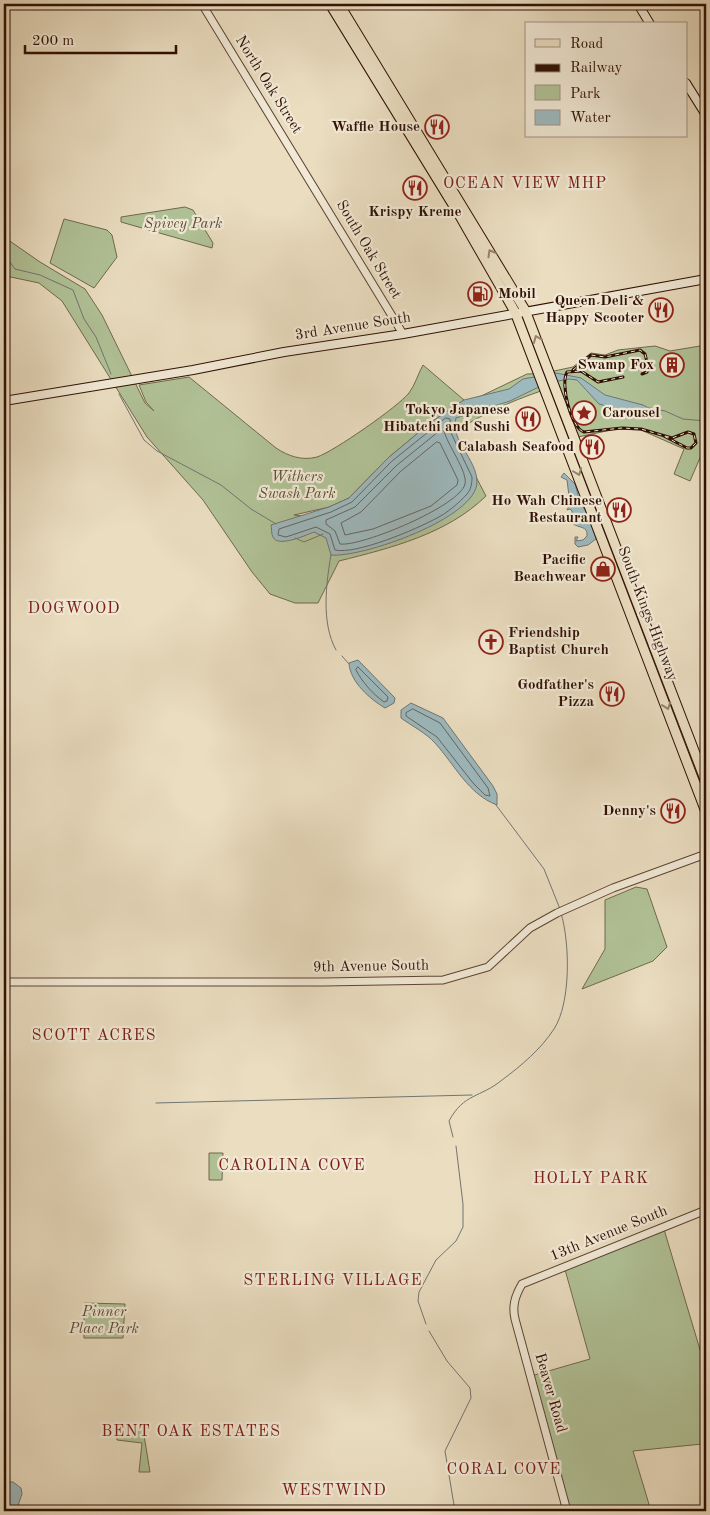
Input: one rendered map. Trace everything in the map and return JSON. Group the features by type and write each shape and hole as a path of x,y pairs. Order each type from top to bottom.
{"main road":[{"path":"330,4 430,159"},
{"path":"339,4 430,159"},
{"path":"638,4 649,22"},
{"path":"688,86 706,115"},
{"name":"South Kings Highway","path":"430,159 525,310 706,782"},
{"name":"South Kings Highway","path":"430,159 515,312 548,394 706,812"},
{"name":"3rd Avenue South","path":"4,401 193,370 284,352 403,334 525,310 706,280"}],"street":[{"name":"North Oak Street","path":"202,4 311,180"},
{"name":"South Oak Street","path":"311,180 355,257 403,334"},
{"name":"9th Avenue South","path":"4,982 443,980 488,967 530,928 557,912 613,888 706,854"},
{"name":"13th Avenue South","path":"522,1284 600,1250 706,1210"},
{"name":"Beaver Road","path":"522,1284 516,1294 513,1311 567,1511"}],"green space":[{"name":"Spivey Park","path":"185,207 193,210 213,243 212,248 121,222 121,217"},
{"path":"64,219 107,230 112,235 117,257 94,288 50,263"},
{"name":"Withers Swash Park","path":"4,237 40,262 85,289 102,315 145,403 154,411 146,402 139,385 189,377 276,448 290,455 311,458 337,447 393,408 409,393 423,365 464,400 430,423 388,458 349,498 329,507 294,515 314,517 361,492 477,398 527,374 554,373 554,371 573,367 591,353 605,355 618,350 655,346 670,351 706,345 706,444 690,481 674,474 684,449 641,430 616,429 578,437 559,385 517,400 491,411 453,433 486,496 471,509 436,530 398,545 339,561 318,603 295,603 270,594 252,572 203,500 147,437 62,301 39,283 6,276 4,272"},
{"path":"636,887 647,889 667,947 653,961 582,989 605,949 605,900"},
{"path":"209,1153 223,1153 222,1180 209,1180"},
{"path":"663,1226 704,1363 706,1362 706,1453 702,1444 633,1451 651,1511 567,1511 531,1376 590,1359 564,1266"},
{"name":"Pinner Place Park","path":"84,1303 125,1304 123,1338 84,1338"},
{"path":"142,1423 150,1472 139,1472 142,1443 117,1440 115,1424"}],"water":[{"path":"556,373 581,378 605,395 643,405 658,413 619,410 599,404 577,380 569,379 547,383 510,401 456,418 457,434 473,466 477,482 472,496 459,509 439,522 391,543 346,554 331,555 326,538 314,532 286,541 276,540 273,537 271,525 329,507 349,498 388,458 430,423 464,400 509,389 523,379"},
{"path":"564,473 575,484 580,502 588,515 596,539 588,545 578,547 575,544 575,537 578,537 576,541 583,540 587,533 585,529 572,523 572,511 570,509 567,510 570,504 567,480 561,477"},
{"path":"358,660 395,698 394,703 385,708 362,689 353,677 349,663"},
{"path":"411,703 443,718 493,786 497,794 497,805 478,794 431,739 401,718 401,710"},
{"path":"4,1482 13,1482 21,1488 22,1494 16,1511 4,1511"}],"waterway":[{"path":"4,254 15,269 40,275 73,290 84,319 96,337 111,374"},
{"path":"119,394 144,440 157,451 221,485 251,509 276,524"},
{"path":"650,408 665,411 683,419 706,421"},
{"path":"295,538 304,542 323,534"},
{"path":"331,555 326,603 328,628 336,650"},
{"path":"342,656 349,664"},
{"path":"496,805 544,869 560,909"},
{"path":"453,1137 449,1121 461,1105 494,1086 523,1063 549,1036 560,1018 564,1004 567,972 566,940 561,913"},
{"path":"156,1103 472,1095"},
{"path":"426,1324 418,1301 419,1292 436,1260 456,1241 463,1227 463,1204 456,1146"},
{"path":"429,1331 447,1361 470,1388 471,1398 445,1451 455,1511"}],"railway":[{"path":"573,370 591,355 605,357 640,350 645,354 648,366 647,372 642,374"},
{"path":"623,377 598,382 581,371 567,372 565,386 568,405 579,429 584,432 622,428 641,429 672,438 688,432 694,434 696,443 691,448 687,448 662,435"}],"place":[{"name":"Waffle House","path":"437,127"},
{"name":"Krispy Kreme","path":"415,188"},
{"name":"Mobil","path":"480,294"},
{"name":"Queen Deli & Happy Scooter","path":"661,310"},
{"name":"Swamp Fox","path":"672,365"},
{"name":"Carousel","path":"584,413"},
{"name":"Tokyo Japanese Hibatchi and Sushi","path":"528,419"},
{"name":"Calabash Seafood","path":"592,447"},
{"name":"Ho Wah Chinese Restaurant","path":"619,510"},
{"name":"Pacific Beachwear","path":"603,569"},
{"name":"Friendship Baptist Church","path":"491,642"},
{"name":"Godfather's Pizza","path":"612,694"},
{"name":"Denny's","path":"673,811"}],"district":[{"name":"OCEAN VIEW MHP","path":"525,184"},
{"name":"DOGWOOD","path":"74,609"},
{"name":"SCOTT ACRES","path":"94,1036"},
{"name":"CAROLINA COVE","path":"292,1166"},
{"name":"HOLLY PARK","path":"591,1179"},
{"name":"STERLING VILLAGE","path":"333,1281"},
{"name":"BENT OAK ESTATES","path":"191,1432"},
{"name":"CORAL COVE","path":"504,1470"},
{"name":"WESTWIND","path":"334,1491"}]}
